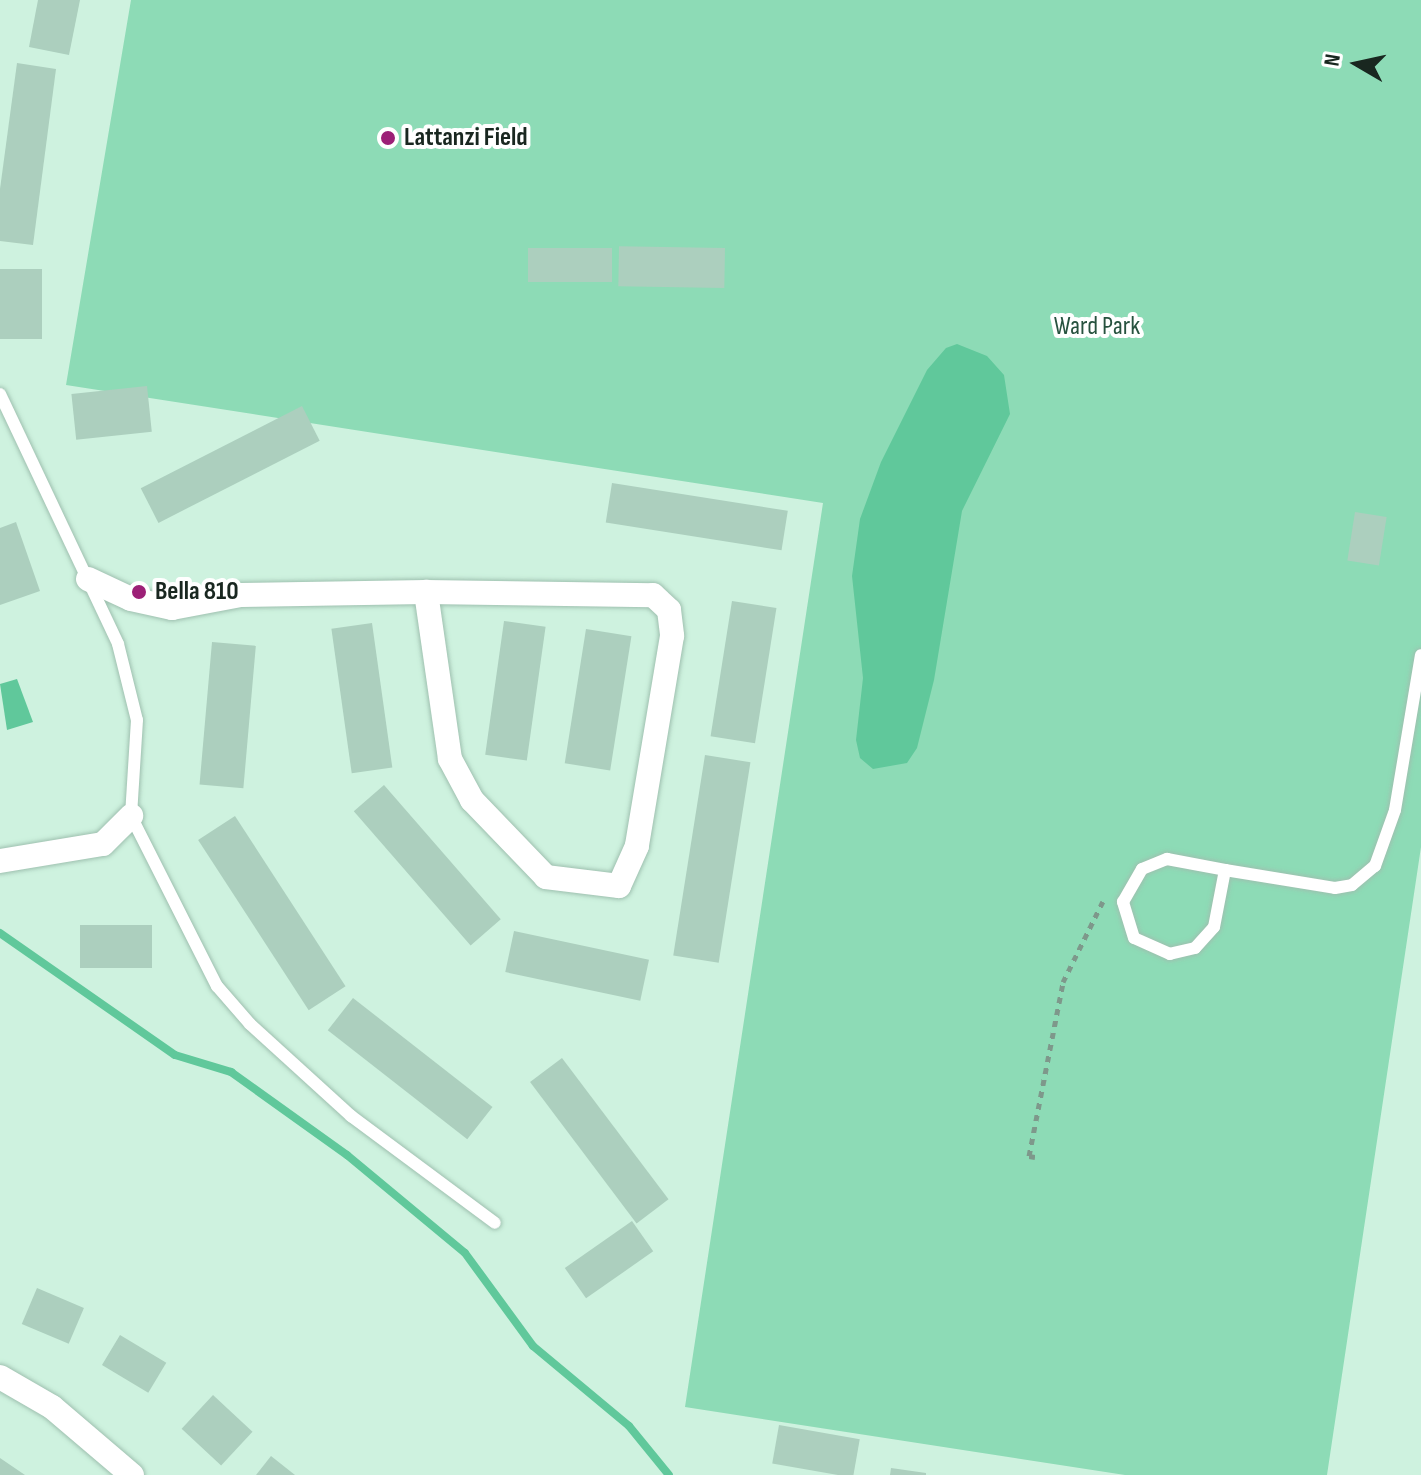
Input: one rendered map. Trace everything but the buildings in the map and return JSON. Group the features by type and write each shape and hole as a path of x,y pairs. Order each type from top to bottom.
{"street":[{"path":"88,579 131,599 172,608 241,595 426,592 653,595 669,610 672,636 637,846 619,886 546,877 472,800 450,759 426,592"},
{"path":"0,861 103,844 131,816"},
{"path":"0,1377 52,1407 132,1475"}],"lane":[{"path":"0,394 118,644 137,720 131,816 217,986 250,1024 351,1116 495,1223"},
{"path":"1225,870 1214,927 1183,953 1144,947 1128,927 1123,902 1133,878 1153,863 1181,860 1335,888 1352,885 1375,866 1395,810 1421,655"}],"path":[{"path":"1035,1157 1029,1156 1067,969 1104,898 1123,902"}],"green space":[{"name":"Ward Park","path":"131,0 1421,0 1421,847 1327,1475 1125,1475 685,1407 823,503 66,385"}],"shaded area":[{"path":"957,344 987,356 1004,375 1010,414 962,511 934,680 917,748 907,763 873,769 860,758 856,740 863,678 852,576 860,519 881,462 927,370 946,348"},
{"path":"17,679 33,722 7,730 0,684"}],"waterway":[{"path":"0,933 175,1055 231,1072 347,1155 465,1253 533,1346 629,1426 669,1475"}],"place":[{"name":"Lattanzi Field","path":"388,138"},
{"name":"Bella 810","path":"139,592"}]}
